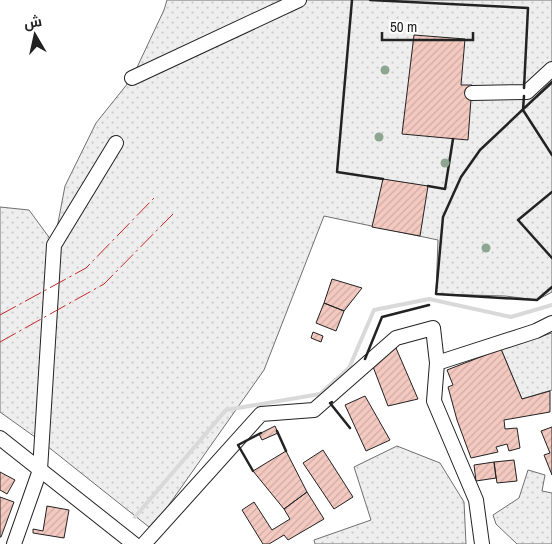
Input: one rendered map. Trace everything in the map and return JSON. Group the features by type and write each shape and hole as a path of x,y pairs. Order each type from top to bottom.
{"street":[{"path":"132,78 300,0"},
{"path":"472,93 527,92 552,69"},
{"path":"14,544 40,470 54,245 116,143"},
{"path":"437,363 536,332 552,323"},
{"path":"144,544 260,414 314,410 396,338 433,328 437,363 434,400 476,500 482,544"},
{"path":"0,438 134,544"}],"shaded area":[{"path":"167,0 552,0 552,82 536,98 552,84 552,292 537,300 505,296 436,294 438,240 324,216 264,370 166,509 149,527 42,442 0,412 0,207 29,210 54,244 65,186 96,123 132,78"},
{"path":"552,333 552,390 522,399 501,349"},
{"path":"397,446 440,463 464,502 466,544 315,544 314,540 371,520 354,467"},
{"path":"528,470 545,475 542,491 552,493 552,544 517,544 496,524 493,515 519,498"}],"building":[{"path":"414,35 465,39 461,85 472,85 468,140 402,134"},
{"path":"383,179 428,186 420,236 372,227"},
{"path":"332,279 362,288 344,311 324,303"},
{"path":"324,303 344,311 336,331 316,323"},
{"path":"313,332 323,336 321,342 311,338"},
{"path":"396,348 418,399 388,406 372,364"},
{"path":"501,349 522,399 550,391 550,412 504,420 505,429 517,428 520,448 509,451 507,444 496,447 498,452 471,458 457,420 448,387 453,385 447,370"},
{"path":"365,396 390,440 366,451 345,405"},
{"path":"275,426 278,433 262,440 259,434"},
{"path":"552,427 552,475 544,455 550,453 541,431"},
{"path":"323,450 353,497 334,509 303,463"},
{"path":"286,451 307,492 284,509 253,471"},
{"path":"514,460 517,481 497,483 494,462"},
{"path":"494,462 496,478 476,481 474,465"},
{"path":"0,472 15,480 7,494 0,490"},
{"path":"307,492 324,519 288,540 284,535 269,544 263,544 242,510 254,502 272,530 290,519 284,509"},
{"path":"0,497 14,502 1,537 0,537"},
{"path":"47,506 69,510 64,538 33,533 33,529 43,531"}],"waterway":[{"path":"135,517 226,410 320,394 349,368 374,310 429,299 511,317 552,305"}],"wall":[{"path":"352,0 337,172 383,179"},
{"path":"370,0 528,8 524,88"},
{"path":"552,82 480,150 461,177 443,217 436,294 537,300 552,287"},
{"path":"524,96 523,110 552,155"},
{"path":"428,186 445,189 453,139"},
{"path":"552,192 518,220 552,258"},
{"path":"365,359 382,317 429,305"},
{"path":"332,402 330,403 350,428"},
{"path":"277,431 286,451"},
{"path":"253,471 238,445 261,433"}],"power":[{"path":"0,315 86,268 154,198"},
{"path":"0,342 104,284 174,213"}]}
